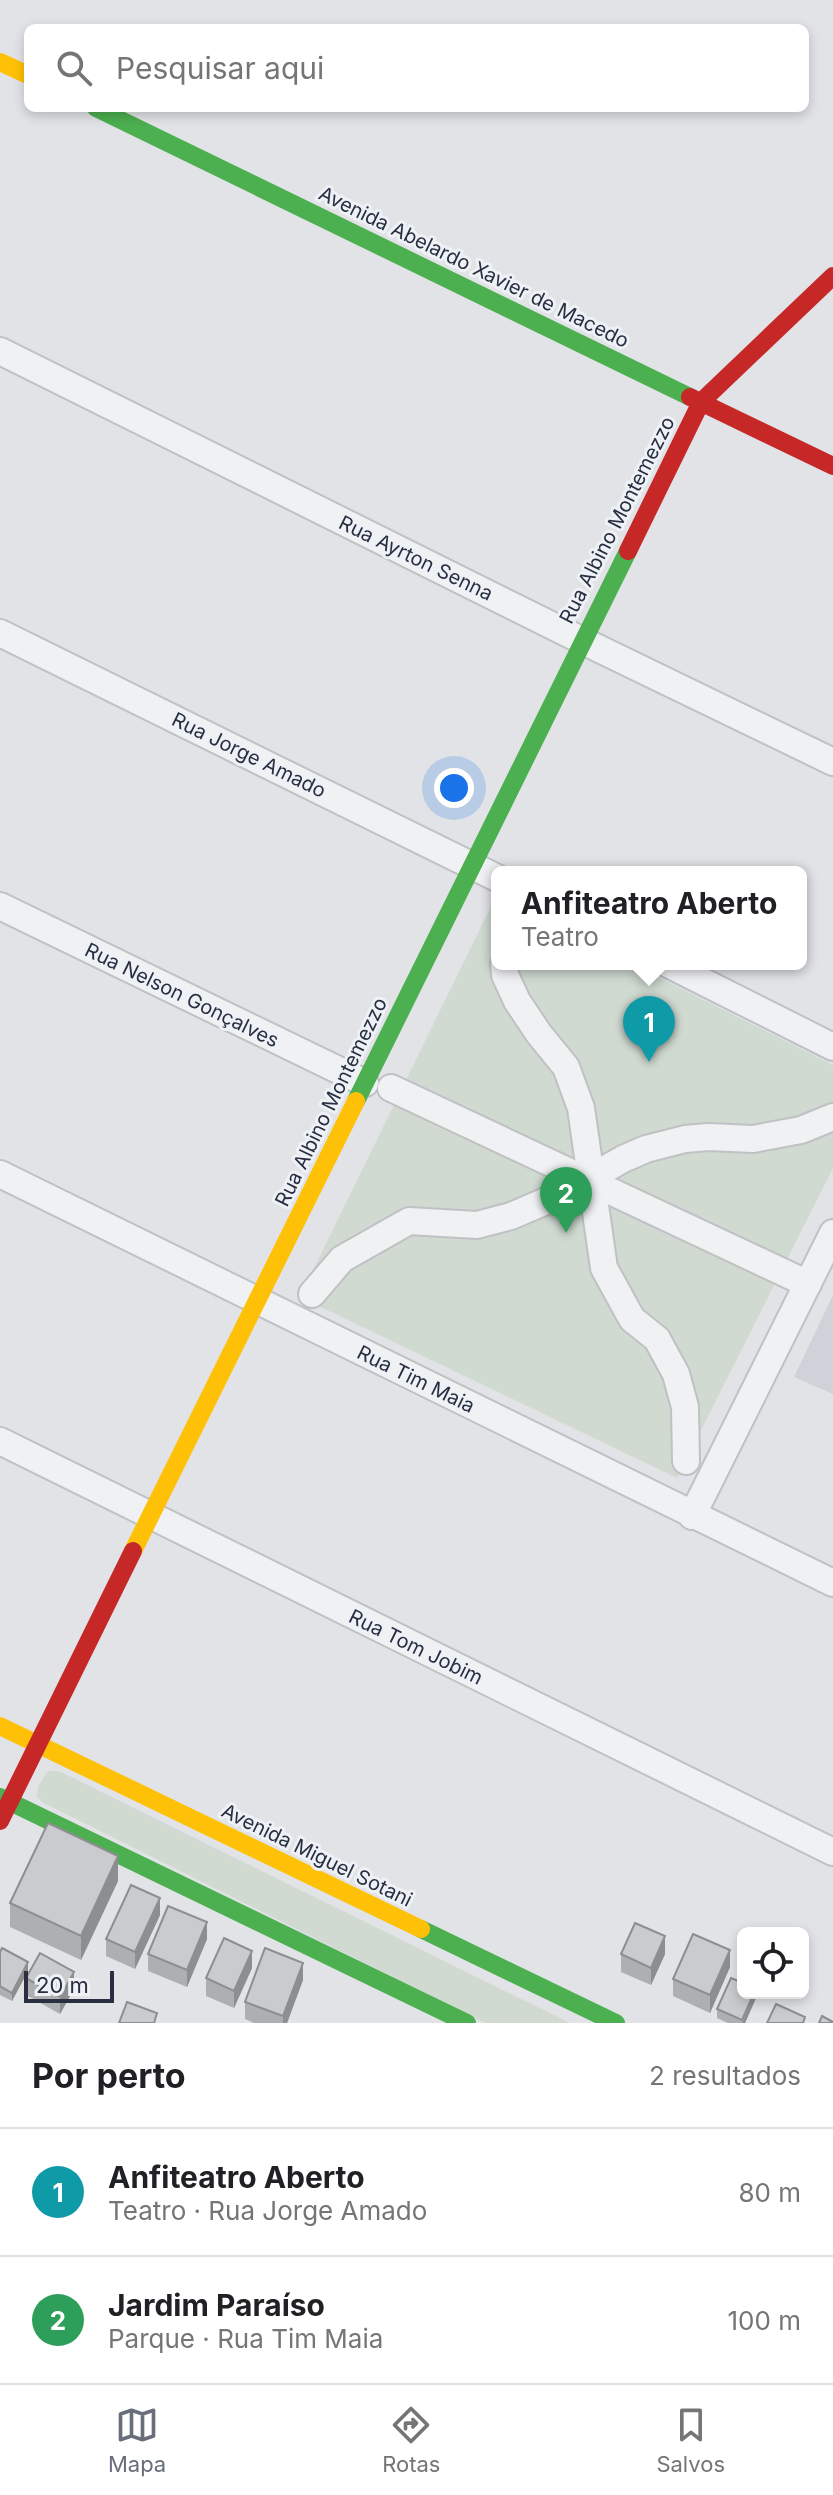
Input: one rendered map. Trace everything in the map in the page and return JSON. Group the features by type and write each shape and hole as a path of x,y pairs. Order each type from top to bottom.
{"street":[{"path":"0,62 24,73"},
{"name":"Avenida Abelardo Xavier de Macedo","path":"104,112 833,466"},
{"name":"Rua Albino Montemezzo","path":"0,1821 5,1799 38,1745 701,402 833,276"},
{"name":"Rua Ayrton Senna","path":"0,351 833,762"},
{"name":"Rua Jorge Amado","path":"0,633 491,875"},
{"name":"Rua Nelson Gonçalves","path":"0,906 365,1083"},
{"path":"505,970 517,1001 566,1067 581,1108 604,1268 632,1319 657,1339 676,1374 685,1407 686,1461"},
{"path":"680,970 833,1047"},
{"path":"391,1088 808,1284"},
{"path":"312,1294 342,1259 409,1221 477,1225 511,1216 591,1180 646,1149 685,1139 753,1139 801,1130 833,1117"},
{"name":"Rua Tim Maia","path":"0,1174 833,1583"},
{"path":"692,1516 833,1233"},
{"name":"Rua Tom Jobim","path":"0,1441 833,1852"},
{"name":"Avenida Miguel Sotani","path":"0,1726 616,2023"},
{"path":"5,1799 467,2023"}],"shaded area":[{"path":"491,906 491,970 644,970 833,1065 833,1168 677,1478 300,1297"},
{"path":"833,1295 833,1394 794,1377"},
{"path":"48,1771 59,1771 570,2023 485,2023 42,1802 37,1796 38,1787"}],"building":[{"path":"48,1823 118,1856 81,1936 10,1903"},
{"path":"131,1885 160,1898 135,1952 106,1939"},
{"path":"168,1906 207,1922 187,1970 148,1954"},
{"path":"635,1923 665,1936 651,1968 621,1954"},
{"path":"693,1934 730,1950 710,1995 673,1979"},
{"path":"224,1938 252,1951 234,1991 206,1978"},
{"path":"2,1948 28,1962 12,1993 0,1986"},
{"path":"265,1948 303,1963 283,2016 245,2002"},
{"path":"40,1953 74,1972 60,1997 26,1978"},
{"path":"731,1978 737,1980 737,1999 751,1999 742,2020 717,2009"},
{"path":"127,2002 157,2013 154,2023 119,2023"},
{"path":"776,2004 805,2017 803,2023 767,2023"},
{"path":"822,2016 833,2022 833,2023 819,2023"}],"traffic: fast":[{"path":"104,112 690,397"},
{"path":"356,1101 628,551"},
{"path":"0,1797 467,2023"},
{"path":"421,1929 616,2023"}],"traffic: slow":[{"path":"0,62 24,73"},
{"path":"133,1551 356,1101"},
{"path":"0,1726 421,1929"}],"traffic: jam":[{"path":"628,551 701,402 833,276"},
{"path":"690,397 833,466"},
{"path":"0,1821 133,1551"}],"place":[{"name":"Anfiteatro Aberto","path":"649,1062"},
{"name":"Jardim Paraíso","path":"566,1233"}]}
